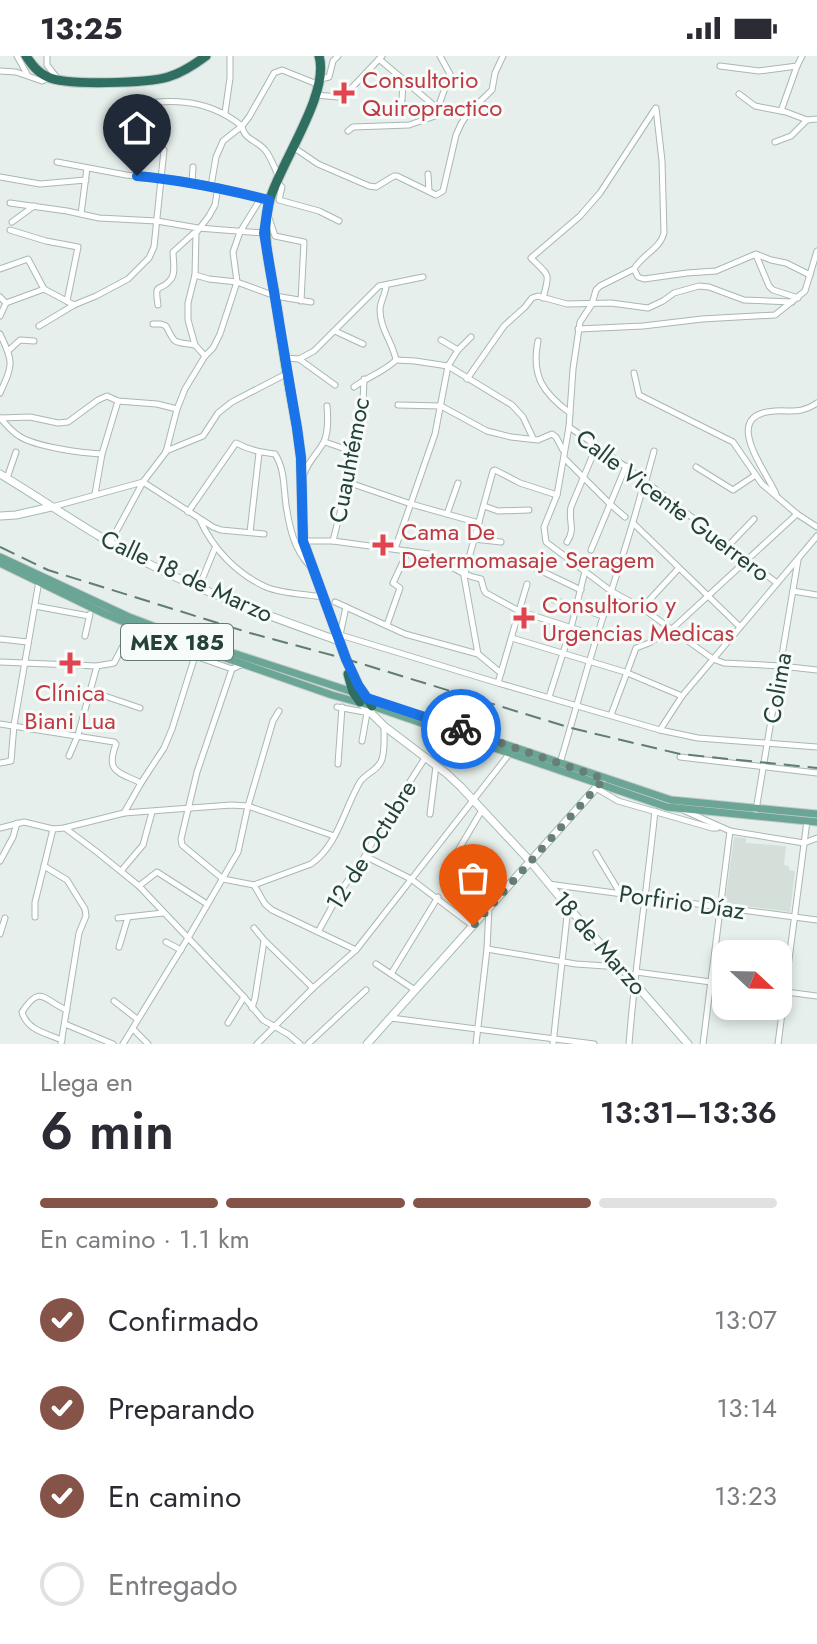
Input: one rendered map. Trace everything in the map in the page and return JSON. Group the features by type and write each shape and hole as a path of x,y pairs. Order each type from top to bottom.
{"highway":[{"path":"26,56 33,67 54,79 144,81 163,79 193,66 206,56"},
{"path":"319,56 318,86 293,146 265,199 267,213 264,233 297,428 303,541 346,659 368,706"},
{"path":"346,659 353,692 368,706"}],"main road":[{"name":"Calle 18 de Marzo","path":"4,476 110,543 159,569 199,587 338,636"},
{"path":"0,516 51,507"},
{"name":"MEX 185","path":"0,557 91,608"},
{"name":"MEX 185","path":"0,563 91,608 353,692"},
{"name":"MEX 185","path":"135,623 195,652 243,664 332,695 560,763 600,784 679,802 817,822"},
{"name":"18 de Marzo","path":"368,706 384,726 451,777 473,799 688,1044"},
{"name":"MEX 185","path":"489,742 510,753 667,807 817,814"},
{"path":"367,1044 600,784"}],"street":[{"path":"17,56 27,75"},
{"path":"0,71 16,72 42,81 54,79 47,65 47,56"},
{"path":"225,113 230,56"},
{"path":"318,86 329,77 333,61 338,56"},
{"path":"348,131 353,127 409,125 435,116 450,74 440,56"},
{"path":"293,146 318,164 369,186 376,187 397,176 436,195 443,191 461,124 492,90 503,56"},
{"path":"781,111 802,56"},
{"path":"158,305 157,288 172,277 173,252 197,230 215,205 216,157 223,141 242,126 253,112 274,73 282,70 338,97 345,95 381,57 438,109"},
{"path":"720,66 759,71 797,66"},
{"path":"402,100 403,79"},
{"path":"739,94 755,106 807,120 817,119"},
{"path":"121,106 186,101 225,113 242,126 246,137 267,152 282,187 279,200 319,211 339,221"},
{"path":"543,298 549,278 531,258 580,216 600,193 656,108 661,148 662,241 640,259 634,269 600,286 580,322 569,427 557,495 544,527 546,542 611,591 642,608 713,659 724,663 817,670"},
{"path":"775,142 791,136 807,120"},
{"path":"39,326 128,279 140,268 154,247 164,150"},
{"path":"57,162 126,175 192,182 265,199 240,232 233,252 237,282 220,334 185,389 166,452 143,482 110,543"},
{"path":"192,182 193,167"},
{"path":"81,214 87,168"},
{"path":"428,174 429,191"},
{"path":"0,177 40,184 86,180"},
{"path":"10,203 116,220 157,221 197,230 264,233"},
{"path":"12,222 35,206"},
{"path":"267,213 275,236 304,242 301,301"},
{"path":"10,230 78,247 67,301"},
{"path":"197,230 195,275 187,310 195,345 205,356"},
{"path":"578,329 771,316 805,291 817,251"},
{"path":"634,269 638,277 644,279 716,271 756,254 786,263 810,275"},
{"path":"756,254 769,286 795,300"},
{"path":"0,269 30,260 44,289 74,305"},
{"path":"195,275 237,282 275,296 311,302"},
{"path":"299,359 314,351 379,286 423,277"},
{"path":"386,285 380,312 383,329 396,360"},
{"path":"467,379 510,320 532,298 567,304 611,303 648,308 674,293 699,286 744,300 795,300"},
{"path":"0,316 6,303 44,289"},
{"path":"0,297 6,303"},
{"path":"153,324 166,326 175,342 195,345"},
{"path":"334,331 363,344"},
{"path":"0,334 11,365 0,393"},
{"path":"395,549 430,450 448,366 471,337"},
{"path":"8,351 20,340 34,341"},
{"path":"441,340 458,350"},
{"path":"538,341 535,357 537,375 545,390 570,413"},
{"path":"285,358 299,359 335,385"},
{"path":"354,387 396,360 448,366 512,405 523,417 534,439"},
{"path":"166,452 203,436 218,413 232,402 287,373"},
{"path":"634,373 639,395 733,442 754,476 778,499 817,527"},
{"name":"Cuauhtémoc","path":"333,541 362,424 364,379"},
{"path":"0,418 30,417 68,422 107,396 118,401 177,409"},
{"path":"95,494 102,454 118,401"},
{"path":"778,499 747,433 749,421 755,415 775,411 796,412 817,403"},
{"path":"398,405 441,406 487,431 511,437 542,439 555,435 564,455 625,517"},
{"path":"301,482 308,463 325,442 327,406"},
{"path":"0,418 25,439 73,451 102,454"},
{"name":"Calle Vicente Guerrero","path":"569,427 646,480 777,583"},
{"path":"325,442 354,452"},
{"path":"188,512 236,443 259,453 272,453 277,456 283,472 293,539 312,569"},
{"path":"567,542 573,530 571,507 597,445"},
{"path":"646,480 654,451"},
{"path":"4,476 16,452"},
{"path":"250,532 259,453"},
{"path":"591,550 626,466"},
{"path":"696,467 735,491 754,476"},
{"path":"478,654 464,576 493,471 557,495"},
{"path":"51,507 143,482 221,530 264,534"},
{"path":"347,482 479,523"},
{"path":"447,514 458,483"},
{"path":"560,763 642,490"},
{"path":"484,506 498,511 529,510"},
{"path":"611,715 636,648 672,629 797,514"},
{"path":"200,519 215,548 265,587 323,597"},
{"path":"728,546 754,519"},
{"path":"634,524 739,626"},
{"path":"660,730 682,696 817,536"},
{"path":"474,539 501,542"},
{"path":"303,541 333,541 429,554 464,576 481,579 486,593 519,611 597,636"},
{"path":"199,587 215,548"},
{"path":"387,625 400,588 393,583 408,551"},
{"name":"Colima","path":"755,812 798,560"},
{"path":"533,567 581,590"},
{"path":"642,608 679,568"},
{"path":"549,697 585,571"},
{"path":"599,581 606,581 615,575"},
{"path":"0,763 11,761 14,725 39,581"},
{"path":"498,683 527,584"},
{"path":"793,591 817,595"},
{"path":"554,600 603,616"},
{"path":"335,602 405,634 478,654 501,673"},
{"path":"35,606 91,608 85,636"},
{"path":"346,607 338,636 660,730 698,738 817,747"},
{"path":"0,662 97,666 114,663 135,623"},
{"path":"512,638 625,672 682,696"},
{"path":"0,639 28,642"},
{"path":"124,813 164,748 195,652 232,669"},
{"path":"243,664 232,669 202,755 181,839 182,845 223,879 254,885 317,860 334,836 361,780 379,766 384,726"},
{"path":"69,756 97,666"},
{"path":"90,691 140,708"},
{"path":"338,764 340,707 368,706 362,741"},
{"path":"123,1044 238,852 248,806 273,721 279,711"},
{"path":"0,724 114,742 112,766 141,783"},
{"path":"257,1044 356,950 510,753"},
{"path":"680,757 817,773"},
{"name":"12 de Octubre","path":"318,932 336,898 425,758"},
{"path":"430,814 436,765"},
{"path":"600,784 618,801 712,828 718,827"},
{"path":"0,828 33,823 53,829 64,828 124,813 231,805 248,806 334,836"},
{"path":"682,809 730,831 804,843 817,838"},
{"path":"453,859 482,810"},
{"path":"629,1044 655,811"},
{"path":"121,871 143,845 152,812"},
{"path":"791,940 807,821"},
{"path":"0,861 17,823"},
{"path":"64,828 139,886 263,1020 300,1044"},
{"path":"35,917 35,902 53,829"},
{"path":"703,1044 730,831"},
{"path":"596,853 620,894"},
{"path":"365,856 411,879 473,926"},
{"path":"44,866 67,880 86,916 79,933 65,1024 61,1042 34,1029 25,1021 22,1012 32,998 40,996 67,1010"},
{"path":"139,886 157,872 207,904"},
{"name":"Porfirio Díaz","path":"548,884 817,920"},
{"path":"254,885 272,910 356,950"},
{"path":"391,974 438,897"},
{"path":"476,1044 489,906"},
{"path":"554,1041 568,907"},
{"path":"118,918 164,912"},
{"path":"119,947 128,917"},
{"path":"0,934 5,918"},
{"path":"254,928 313,988"},
{"path":"252,1008 264,940"},
{"path":"166,942 181,950"},
{"path":"487,949 576,964 621,967"},
{"path":"376,964 415,990"},
{"path":"636,972 711,983"},
{"path":"308,1044 366,990"},
{"path":"792,993 817,996"},
{"path":"228,1023 244,997"},
{"path":"114,1001 137,1019"},
{"path":"390,1018 594,1044"},
{"path":"778,1044 779,1020"},
{"path":"65,1024 113,1044"},
{"path":"133,1029 148,1044"}],"shaded area":[{"path":"734,837 746,838 746,843 786,846 784,865 795,871 790,912 725,903"}],"railway":[{"path":"0,547 48,570 571,728 680,754 817,768"}],"way so far":[{"path":"461,729 604,779 473,926"}],"place":[{"name":"Consultorio Quiropractico","path":"344,93"},
{"name":"Cama De Determomasaje Seragem","path":"383,545"},
{"name":"Consultorio y Urgencias Medicas","path":"524,618"},
{"name":"Clínica Biani Lua","path":"70,663"}],"route":[{"path":"137,176 181,180 269,200 264,233 297,428 301,458 303,541 312,569 346,659 367,698 461,729"}]}
